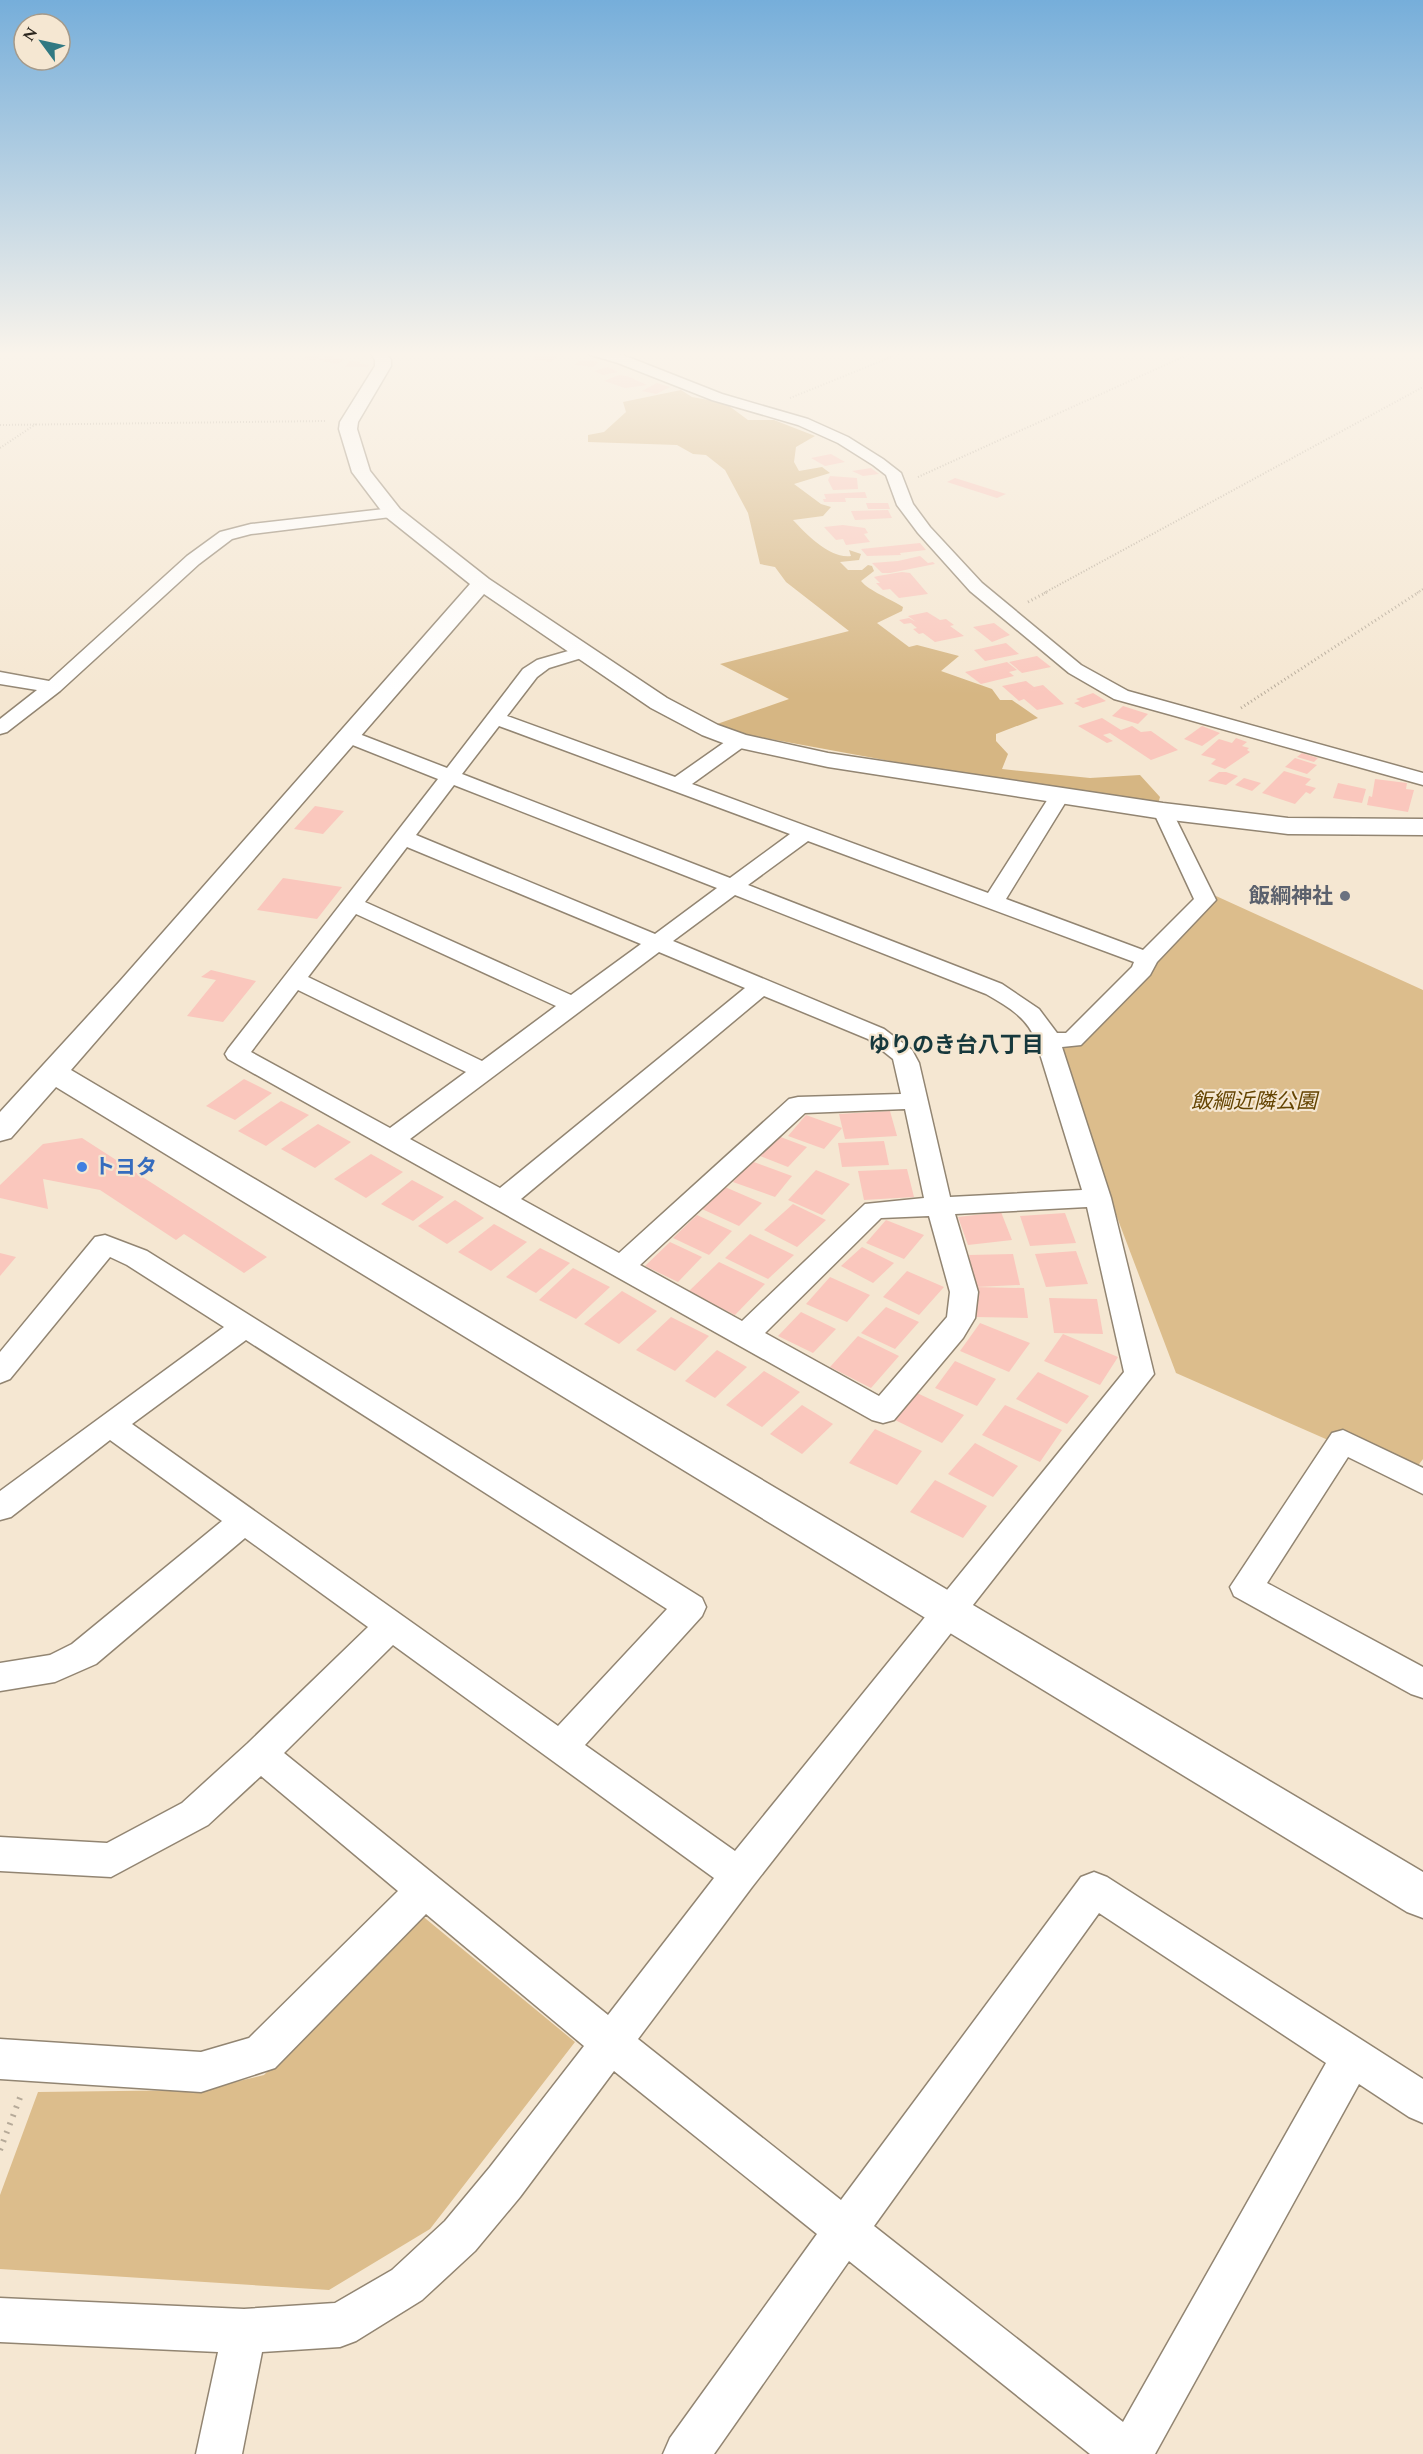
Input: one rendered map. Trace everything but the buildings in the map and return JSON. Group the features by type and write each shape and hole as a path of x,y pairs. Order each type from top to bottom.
{"street":[{"path":"359,466 361,472 393,513 482,583 685,719 739,741 839,761 1163,812 1288,826 1423,827"},
{"path":"881,466 893,473 905,505 924,530 976,587 1075,669 1121,695 1423,779"},
{"path":"0,729 52,687 193,560 226,535 251,529 393,513"},
{"path":"0,1131 482,583"},
{"path":"405,838 886,1040 903,1055 939,1205 964,1292 961,1318 953,1332 883,1412 237,1054 530,673 543,664 582,651"},
{"path":"0,678 52,687"},
{"path":"496,718 1147,959"},
{"path":"0,2320 244,2331 340,2325 407,2284 460,2236 505,2182 739,1875 1139,1374 1098,1198 1051,1052 1050,1040 1042,1024 1028,1009 994,989 347,736"},
{"path":"677,785 739,741"},
{"path":"993,902 1060,795"},
{"path":"1050,1040 1072,1040 1142,970 1147,959 1205,900 1163,812"},
{"path":"391,1140 805,833"},
{"path":"353,905 573,1005"},
{"path":"295,980 483,1071"},
{"path":"502,1201 761,986"},
{"path":"53,1072 1423,1897"},
{"path":"621,1267 798,1105 915,1101"},
{"path":"745,1335 874,1210 1098,1198"},
{"path":"0,1372 105,1244 138,1258 690,1607 561,1747"},
{"path":"0,1508 110,1424 246,1326"},
{"path":"110,1424 739,1875"},
{"path":"1423,1482 1343,1441 1246,1587 1423,1684"},
{"path":"0,1677 55,1668 84,1654 245,1520"},
{"path":"0,1854 111,1860 195,1814 260,1754 391,1625"},
{"path":"260,1754 612,2044 1128,2454 1352,2057"},
{"path":"686,2454 846,2229 1094,1889 1423,2103"},
{"path":"17,2060 201,2072 261,2054 425,1890"},
{"path":"219,2454 244,2331"}],"path":[{"path":"898,486 943,466"},
{"path":"1007,614 1279,466"},
{"path":"1218,723 1423,589"},
{"path":"0,2150 17,2060"}],"green space":[{"name":"飯綱近隣公園","path":"1216,896 1423,990 1423,1459 1410,1476 1176,1373 1050,1040 1073,1043"},
{"path":"420,1914 575,2042 430,2229 329,2290 0,2269 0,2195 38,2092 201,2090 264,2075"}],"shaded area":[{"path":"719,466 796,466 799,471 822,467 830,473 794,484 821,504 831,507 823,516 793,520 812,538 835,554 851,556 849,550 861,554 859,560 840,562 848,570 862,570 868,565 872,566 874,571 861,581 875,592 903,607 902,611 877,623 909,647 917,645 959,656 941,671 992,689 1000,700 1012,700 1038,718 996,734 996,741 1008,754 1002,769 1090,778 1140,775 1160,797 1158,804 966,775 749,735 717,724 789,699 720,664 849,631 786,582 775,567 760,564 748,513 725,470"}],"place":[{"name":"飯綱神社","path":"1345,896"},
{"name":"トヨタ","path":"82,1167"}],"district":[{"name":"ゆりのき台八丁目","path":"956,1044"}]}
